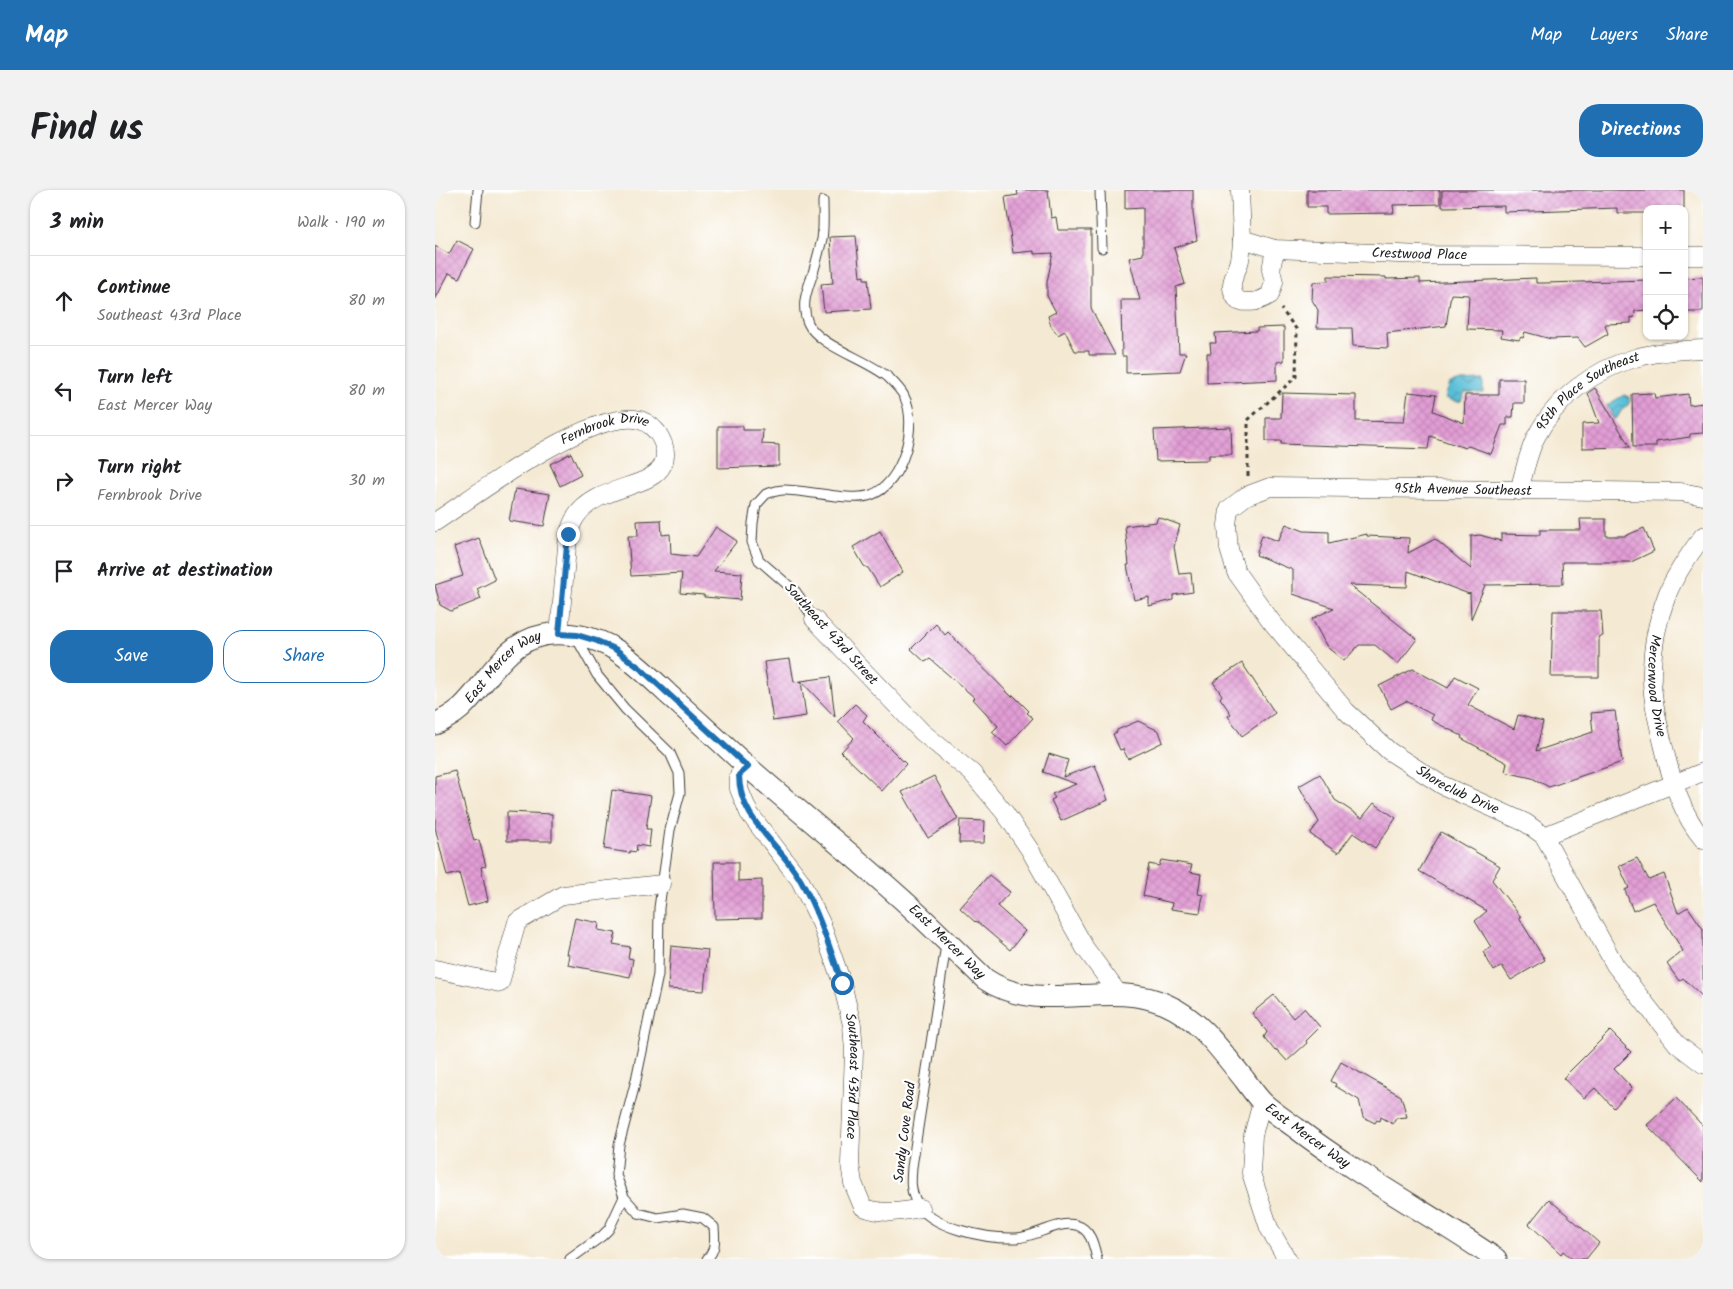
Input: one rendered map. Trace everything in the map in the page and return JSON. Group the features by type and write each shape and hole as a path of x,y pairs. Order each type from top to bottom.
{"street":[{"path":"1240,190 1242,239 1240,260 1232,281 1232,293 1239,301 1251,303 1261,301 1271,295 1274,282 1271,270 1275,249"},
{"name":"Crestwood Place","path":"1242,239 1275,249 1423,255 1643,256"},
{"path":"1688,256 1703,256"},
{"name":"95th Place Southeast","path":"1519,491 1536,438 1552,411 1576,388 1605,370 1635,358 1703,349"},
{"name":"Fernbrook Drive","path":"435,522 540,453 595,426 633,419 644,421 652,426 661,439 665,451 664,462 659,472 649,478 601,495 589,502 575,518 568,534 567,634"},
{"name":"95th Avenue Southeast","path":"1229,509 1246,496 1270,487 1681,492 1703,496"},
{"name":"Shoreclub Drive","path":"1229,509 1227,525 1229,549 1236,572 1271,621 1345,711 1389,751 1441,786 1526,823 1544,836 1615,965 1677,1044 1703,1064"},
{"name":"Mercerwood Drive","path":"1703,536 1692,550 1667,593 1654,648 1651,674 1657,721 1673,784 1695,830 1703,839"},
{"name":"Southeast 43rd Street","path":"814,619 922,732 972,774 1005,813 1030,850 1085,948 1117,993"},
{"name":"East Mercer Way","path":"435,724 447,719 460,709 499,661 513,649 528,641 542,636 567,634 597,641 615,649 635,664 748,767 895,894 998,988 1040,996 1066,997 1117,993 1144,996 1166,1004 1188,1018 1209,1035 1262,1102 1326,1151 1496,1259"},
{"name":"Southeast 43rd Place","path":"748,767 739,775 739,789 749,813 801,880 821,923 842,983 852,1025 854,1051 850,1164 853,1183 863,1208 876,1212 896,1213 921,1208"},
{"path":"1544,836 1703,772"},
{"path":"435,969 500,984 517,922 563,895 662,884"},
{"path":"1262,1102 1253,1135 1251,1173 1269,1228 1287,1259"}],"lane":[{"path":"475,222 479,190"},
{"path":"1100,190 1102,248"},
{"name":"Southeast 43rd Street","path":"814,619 796,592 759,560 752,542 756,505 765,494 783,490 850,496 870,496 882,490 895,474 902,459 908,440 910,420 904,396 890,379 876,367 819,338 809,325 804,310 804,296 813,274 822,237 823,201"},
{"path":"567,634 625,709 671,753 679,773 680,793 670,830 659,908 658,974 636,1080 619,1145 616,1175 624,1197 638,1213 658,1218 683,1214 703,1218 714,1227 715,1242 712,1254 707,1259"},
{"name":"Sandy Cove Road","path":"947,942 912,1167 911,1186 916,1202 938,1222 984,1236 1018,1238 1063,1226 1077,1226 1088,1233 1093,1242 1097,1259"},
{"path":"570,1259 609,1229 624,1197"}],"path":[{"path":"1251,494 1248,480 1248,420 1296,376 1297,330 1271,295"}],"water":[{"path":"1483,380 1483,393 1465,392 1461,401 1450,400 1445,397 1450,384 1462,381"},
{"path":"1624,395 1629,397 1629,404 1614,419 1607,405"}],"building":[{"path":"1017,190 1048,190 1051,218 1056,217 1058,230 1091,230 1091,308 1115,355 1089,355 1089,351 1075,351 1065,331 1058,335 1051,326 1048,316 1056,312 1047,296 1047,282 1053,253 1034,254 1034,251 1013,253 1005,197 1018,195"},
{"path":"1125,190 1193,190 1193,214 1197,240 1174,248 1185,284 1176,287 1179,353 1186,353 1180,371 1126,373 1126,356 1122,356 1121,300 1140,300 1129,258 1143,255 1143,208 1125,209"},
{"path":"1307,190 1440,190 1440,204 1393,205 1394,213 1326,214 1326,207 1307,207"},
{"path":"1442,190 1684,190 1684,205 1643,205 1643,213 1617,213 1617,208 1504,212 1504,206 1442,207"},
{"path":"856,236 860,277 864,276 864,279 868,279 871,309 824,312 821,284 833,283 830,237"},
{"path":"457,240 474,249 459,278 449,273 435,300 435,246 449,254"},
{"path":"1328,276 1386,277 1386,279 1420,278 1420,283 1536,278 1536,283 1643,280 1643,310 1635,311 1634,318 1631,317 1631,323 1605,324 1608,334 1585,347 1578,338 1551,339 1525,332 1523,338 1521,337 1519,340 1501,337 1502,330 1467,329 1469,295 1451,294 1446,326 1387,333 1388,348 1353,346 1352,328 1317,328 1318,310 1312,300 1313,282 1328,281"},
{"path":"1703,277 1703,312 1688,312 1688,278"},
{"path":"1284,327 1284,361 1277,362 1277,380 1207,383 1207,353 1211,353 1210,343 1216,343 1215,333 1257,331 1257,328"},
{"path":"1499,379 1524,379 1524,403 1514,403 1513,417 1507,417 1507,425 1502,425 1491,454 1468,446 1465,448 1430,436 1428,449 1281,444 1281,441 1266,441 1266,418 1281,418 1282,393 1356,395 1356,421 1404,422 1408,392 1436,395 1433,411 1464,423 1465,395 1499,395"},
{"path":"1595,388 1630,447 1582,448 1582,424 1599,423 1588,393"},
{"path":"1654,393 1655,398 1688,394 1689,405 1703,403 1703,433 1656,442 1656,447 1633,447 1632,394"},
{"path":"718,426 743,426 743,430 763,430 762,444 779,445 779,466 718,468"},
{"path":"1231,427 1232,455 1209,455 1209,460 1156,461 1154,430"},
{"path":"571,453 581,475 560,486 550,464"},
{"path":"515,489 550,494 544,526 509,521"},
{"path":"1158,517 1180,525 1174,547 1179,574 1191,573 1193,592 1173,595 1173,600 1149,606 1149,597 1134,600 1127,565 1129,565 1125,526 1156,522"},
{"path":"1580,519 1606,519 1606,536 1625,536 1644,528 1654,551 1631,562 1562,562 1563,584 1485,585 1471,619 1470,593 1408,571 1407,587 1349,585 1417,639 1398,664 1375,645 1359,645 1344,661 1327,647 1312,619 1334,608 1293,594 1293,570 1256,555 1262,535 1278,541 1286,524 1304,531 1329,532 1329,543 1367,534 1367,536 1409,538 1408,553 1435,539 1471,569 1471,536 1480,535 1501,541 1501,534 1540,535 1540,530 1581,530"},
{"path":"661,520 662,535 670,534 671,554 696,557 716,527 737,541 714,571 742,573 740,600 680,593 682,573 631,576 628,536 638,536 637,521"},
{"path":"880,531 903,572 880,587 868,568 864,566 853,547"},
{"path":"479,538 495,580 477,589 481,599 451,611 440,605 435,585 463,576 454,547"},
{"path":"1553,611 1601,611 1603,636 1599,637 1599,677 1551,677"},
{"path":"936,624 945,635 948,632 1012,697 1013,695 1029,711 1027,713 1033,718 1007,746 992,732 998,726 973,699 975,698 930,659 925,662 911,649"},
{"path":"790,659 794,682 801,681 806,716 773,721 764,662"},
{"path":"1242,663 1275,713 1242,736 1228,716 1231,714 1220,698 1222,695 1213,682"},
{"path":"1413,669 1448,688 1455,676 1478,688 1468,705 1514,729 1518,715 1543,722 1536,751 1593,732 1591,713 1615,711 1622,762 1549,787 1532,778 1505,772 1507,763 1431,720 1433,715 1406,701 1391,709 1379,686"},
{"path":"830,677 835,717 801,681"},
{"path":"855,704 867,715 863,721 906,764 882,791 841,752 854,738 838,721"},
{"path":"1138,721 1159,731 1163,742 1128,759 1123,749 1120,750 1113,734 1117,730"},
{"path":"1049,754 1068,760 1063,777 1095,765 1108,800 1061,821 1051,800 1055,798 1052,794 1076,784 1043,772"},
{"path":"455,771 474,841 479,840 486,866 481,867 488,901 468,906 459,873 447,876 435,827 435,776"},
{"path":"1320,774 1335,800 1362,818 1374,803 1396,818 1375,848 1353,833 1338,853 1310,834 1319,822 1299,786"},
{"path":"934,776 958,819 928,838 902,792"},
{"path":"612,790 651,796 646,829 651,829 649,847 637,845 636,852 630,851 630,853 604,849"},
{"path":"507,812 552,814 552,841 507,841"},
{"path":"960,820 985,821 984,843 959,843"},
{"path":"1441,832 1500,866 1492,880 1521,917 1519,918 1545,960 1511,980 1502,966 1494,971 1483,952 1491,947 1475,921 1487,911 1419,871"},
{"path":"1637,858 1649,880 1664,874 1678,913 1688,907 1703,929 1703,997 1683,978 1679,981 1667,964 1683,951 1653,902 1633,911 1625,890 1629,888 1619,866"},
{"path":"1161,860 1192,865 1190,872 1201,874 1198,894 1203,895 1200,913 1171,909 1172,903 1143,896 1149,864 1159,866"},
{"path":"714,862 738,862 738,881 762,880 762,918 715,919"},
{"path":"989,875 1010,892 997,906 1025,931 1010,950 960,908"},
{"path":"575,918 599,923 598,930 616,933 613,944 630,947 628,958 633,959 630,977 568,965 570,955 567,954"},
{"path":"671,946 708,950 704,991 668,989"},
{"path":"1274,995 1293,1018 1304,1008 1320,1027 1306,1041 1307,1043 1287,1061 1277,1050 1275,1051 1264,1037 1267,1032 1252,1013"},
{"path":"1610,1031 1631,1052 1614,1069 1632,1088 1614,1108 1595,1088 1584,1098 1563,1078"},
{"path":"1341,1062 1401,1096 1407,1117 1396,1118 1393,1124 1381,1117 1380,1121 1377,1120 1375,1123 1363,1117 1359,1100 1335,1086 1336,1084 1331,1081"},
{"path":"1676,1098 1703,1126 1703,1182 1647,1125"},
{"path":"1549,1199 1599,1243 1586,1259 1572,1259 1563,1251 1561,1254 1529,1224"}],"route":[{"path":"568,534 559,634 577,635 615,649 641,669 748,767 739,775 739,789 749,813 801,880 821,923 842,983"}]}
